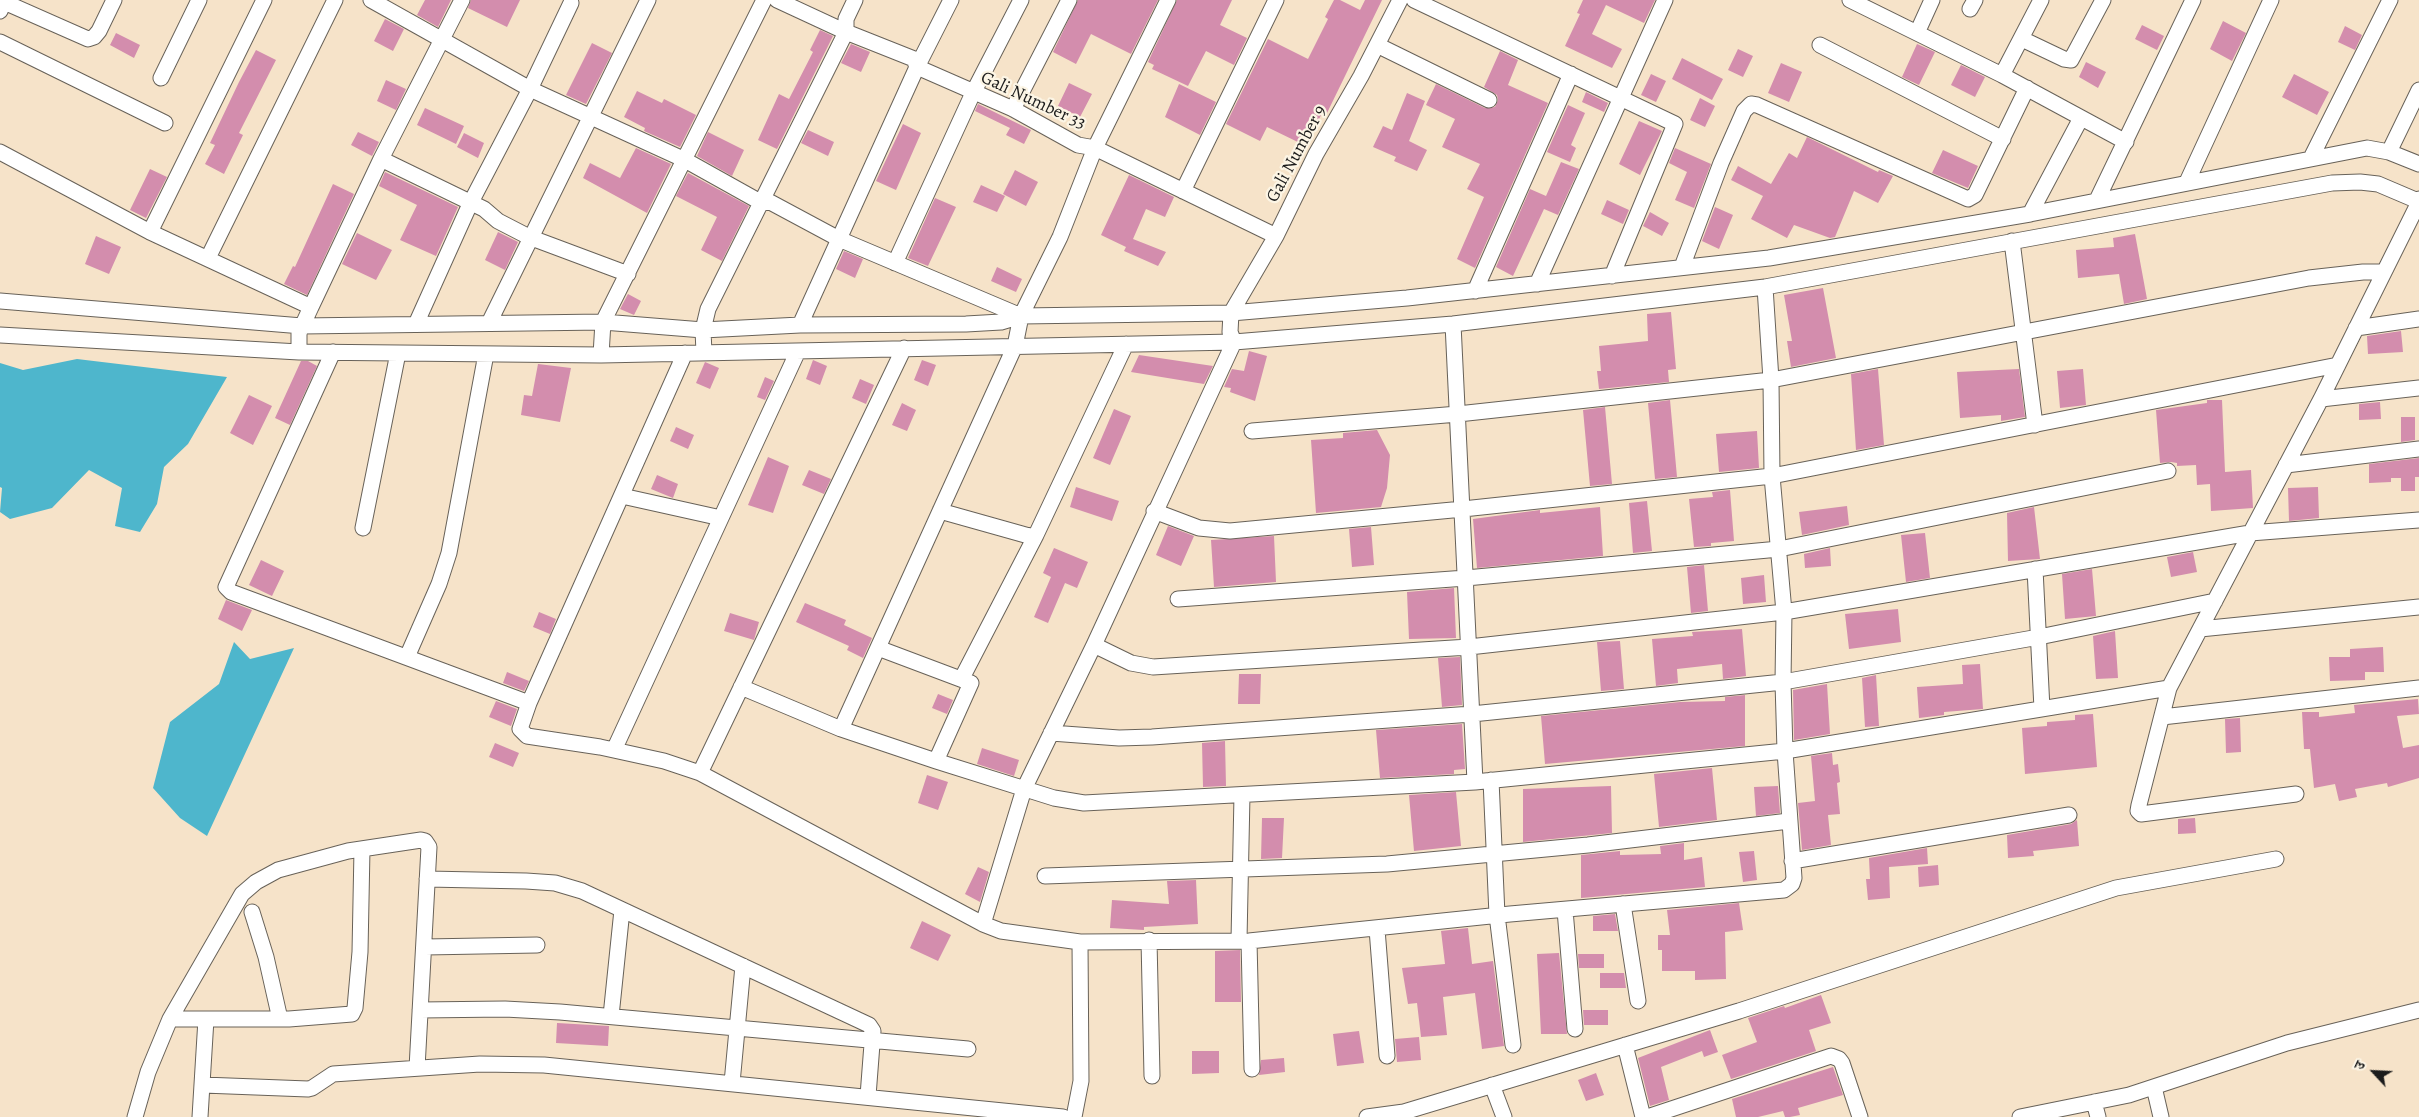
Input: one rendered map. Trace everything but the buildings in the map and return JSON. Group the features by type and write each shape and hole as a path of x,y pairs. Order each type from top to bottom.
{"street":[{"path":"3,5 88,39 94,37 99,31 114,0"},
{"path":"160,78 199,0"},
{"path":"150,232 264,0"},
{"path":"208,258 335,0"},
{"path":"371,0 530,89 685,160 762,203 770,202 839,238 1021,316 1231,328 1453,324 1765,287 2332,183 2360,182 2378,184 2419,201 2321,399 2169,688 2138,811 2141,814 2296,794"},
{"path":"300,338 311,307 381,159 462,0"},
{"path":"489,323 529,238 648,0"},
{"path":"601,339 628,274 764,0"},
{"name":"Gali Number 33","path":"777,0 846,32 914,59 917,67 1013,110 1078,145 1095,148 1276,236"},
{"path":"704,340 708,310 846,32 846,19 856,0"},
{"path":"800,325 917,67 950,0"},
{"path":"895,263 973,93 1021,0"},
{"path":"1013,110 1069,0"},
{"path":"841,729 1015,346 1021,316 1060,237 1095,148 1168,0"},
{"path":"1183,191 1276,0"},
{"name":"Gali Number 9","path":"984,924 1024,789 1094,645 1154,511 1231,328 1316,154 1377,46 1400,0"},
{"path":"1414,0 1675,124 1612,276"},
{"path":"1537,284 1665,0"},
{"path":"1850,0 2002,75 2126,142"},
{"path":"1917,33 1932,0"},
{"path":"2002,75 2042,0"},
{"path":"2022,39 2064,59 2071,60 2103,0"},
{"path":"2097,200 2193,0"},
{"path":"2186,182 2271,0"},
{"path":"2311,158 2390,0"},
{"path":"416,324 470,204 530,89 571,3"},
{"path":"0,42 165,123"},
{"path":"1820,45 2003,139"},
{"path":"1377,46 1489,100"},
{"path":"1475,291 1571,74"},
{"path":"1682,267 1721,163 1744,111 1751,104 1968,199 1975,195 2027,88"},
{"path":"2388,152 2419,90"},
{"path":"2030,214 2081,118"},
{"path":"1765,287 1771,380 1772,476 1784,612 1782,682 1792,861 1792,884 1784,890 1497,915 1377,929 1244,940 1080,942 1001,931 984,924 700,773 679,765 614,750 522,733 521,724 529,703 685,353 704,340 800,325 867,336 910,337 1015,346 1126,344 1475,291 1769,258 2030,214 2367,148 2388,152 2419,164"},
{"path":"0,152 150,232 311,307"},
{"path":"381,159 470,204 484,209 498,221 529,238 628,274"},
{"path":"2012,241 2035,425"},
{"path":"1252,431 1458,414 1771,380 2309,278 2362,272 2384,272"},
{"path":"0,302 300,338 333,352 398,353 486,354 601,339 704,340 798,351 867,336 910,337 1001,322 1021,316"},
{"path":"2356,328 2419,320"},
{"path":"0,335 300,338 416,324 489,323 685,353"},
{"path":"1453,324 1475,782"},
{"path":"700,773 910,337"},
{"path":"962,678 1036,535 1126,344"},
{"path":"614,750 798,351"},
{"path":"333,352 226,587 232,592 529,703"},
{"path":"363,528 398,353"},
{"path":"406,657 439,584 449,553 486,354"},
{"path":"1154,511 1199,528 1230,531 1463,509 1772,476 2338,365"},
{"path":"2321,399 2419,388"},
{"path":"2286,465 2419,449"},
{"path":"1178,599 1466,578 1779,549 2168,471"},
{"path":"622,496 721,518"},
{"path":"940,510 1029,536 1036,535"},
{"path":"1094,645 1131,663 1153,667 1469,647 1784,612 2250,533 2419,520"},
{"path":"2035,569 2042,709"},
{"path":"1052,733 1120,738 1152,738 1472,714 1782,682 2038,637 2214,601"},
{"path":"2200,629 2419,608"},
{"path":"878,648 962,678 971,683 936,761"},
{"path":"741,687 841,729 1024,789 1054,798 1084,803 1475,782 1785,751 2169,688"},
{"path":"2162,717 2419,688"},
{"path":"1491,780 1497,915 1513,1045"},
{"path":"1242,795 1244,940 1252,1068"},
{"path":"1792,861 2069,815"},
{"path":"1045,876 1387,864 1789,821"},
{"path":"134,1117 148,1072 170,1019 242,894 256,882 278,870 362,850 425,841 429,847 417,1068"},
{"path":"170,1019 280,1019 349,1014 354,1011 362,928 362,850"},
{"path":"1367,1117 1404,1112 1748,1008 2116,888 2276,859"},
{"path":"427,878 555,883 582,892 622,910 869,1025 874,1031 868,1096"},
{"path":"1623,904 1638,1001"},
{"path":"611,1016 622,910"},
{"path":"1565,910 1575,1028"},
{"path":"252,912 266,957 280,1019"},
{"path":"1377,929 1386,1056"},
{"path":"1149,940 1152,1076"},
{"path":"203,1085 308,1089 333,1074 480,1064 544,1065 1071,1114 1081,1081 1080,942"},
{"path":"425,947 537,945"},
{"path":"732,1083 743,966"},
{"path":"420,1010 505,1009 611,1016 968,1048"},
{"path":"2020,1117 2096,1110 2129,1095 2287,1043 2419,1010"},
{"path":"200,1117 206,1019"},
{"path":"1625,1045 1645,1117 1831,1056 1835,1056 1842,1063 1860,1117"},
{"path":"1492,1086 1504,1117"},
{"path":"2154,1087 2161,1117"}],"water":[{"path":"77,359 227,377 188,444 164,467 157,504 140,532 115,526 122,488 89,470 52,508 10,519 0,512 2,488 0,487 0,363 23,370"},
{"path":"234,642 250,659 294,648 207,836 180,818 153,788 170,722 219,684"}]}
